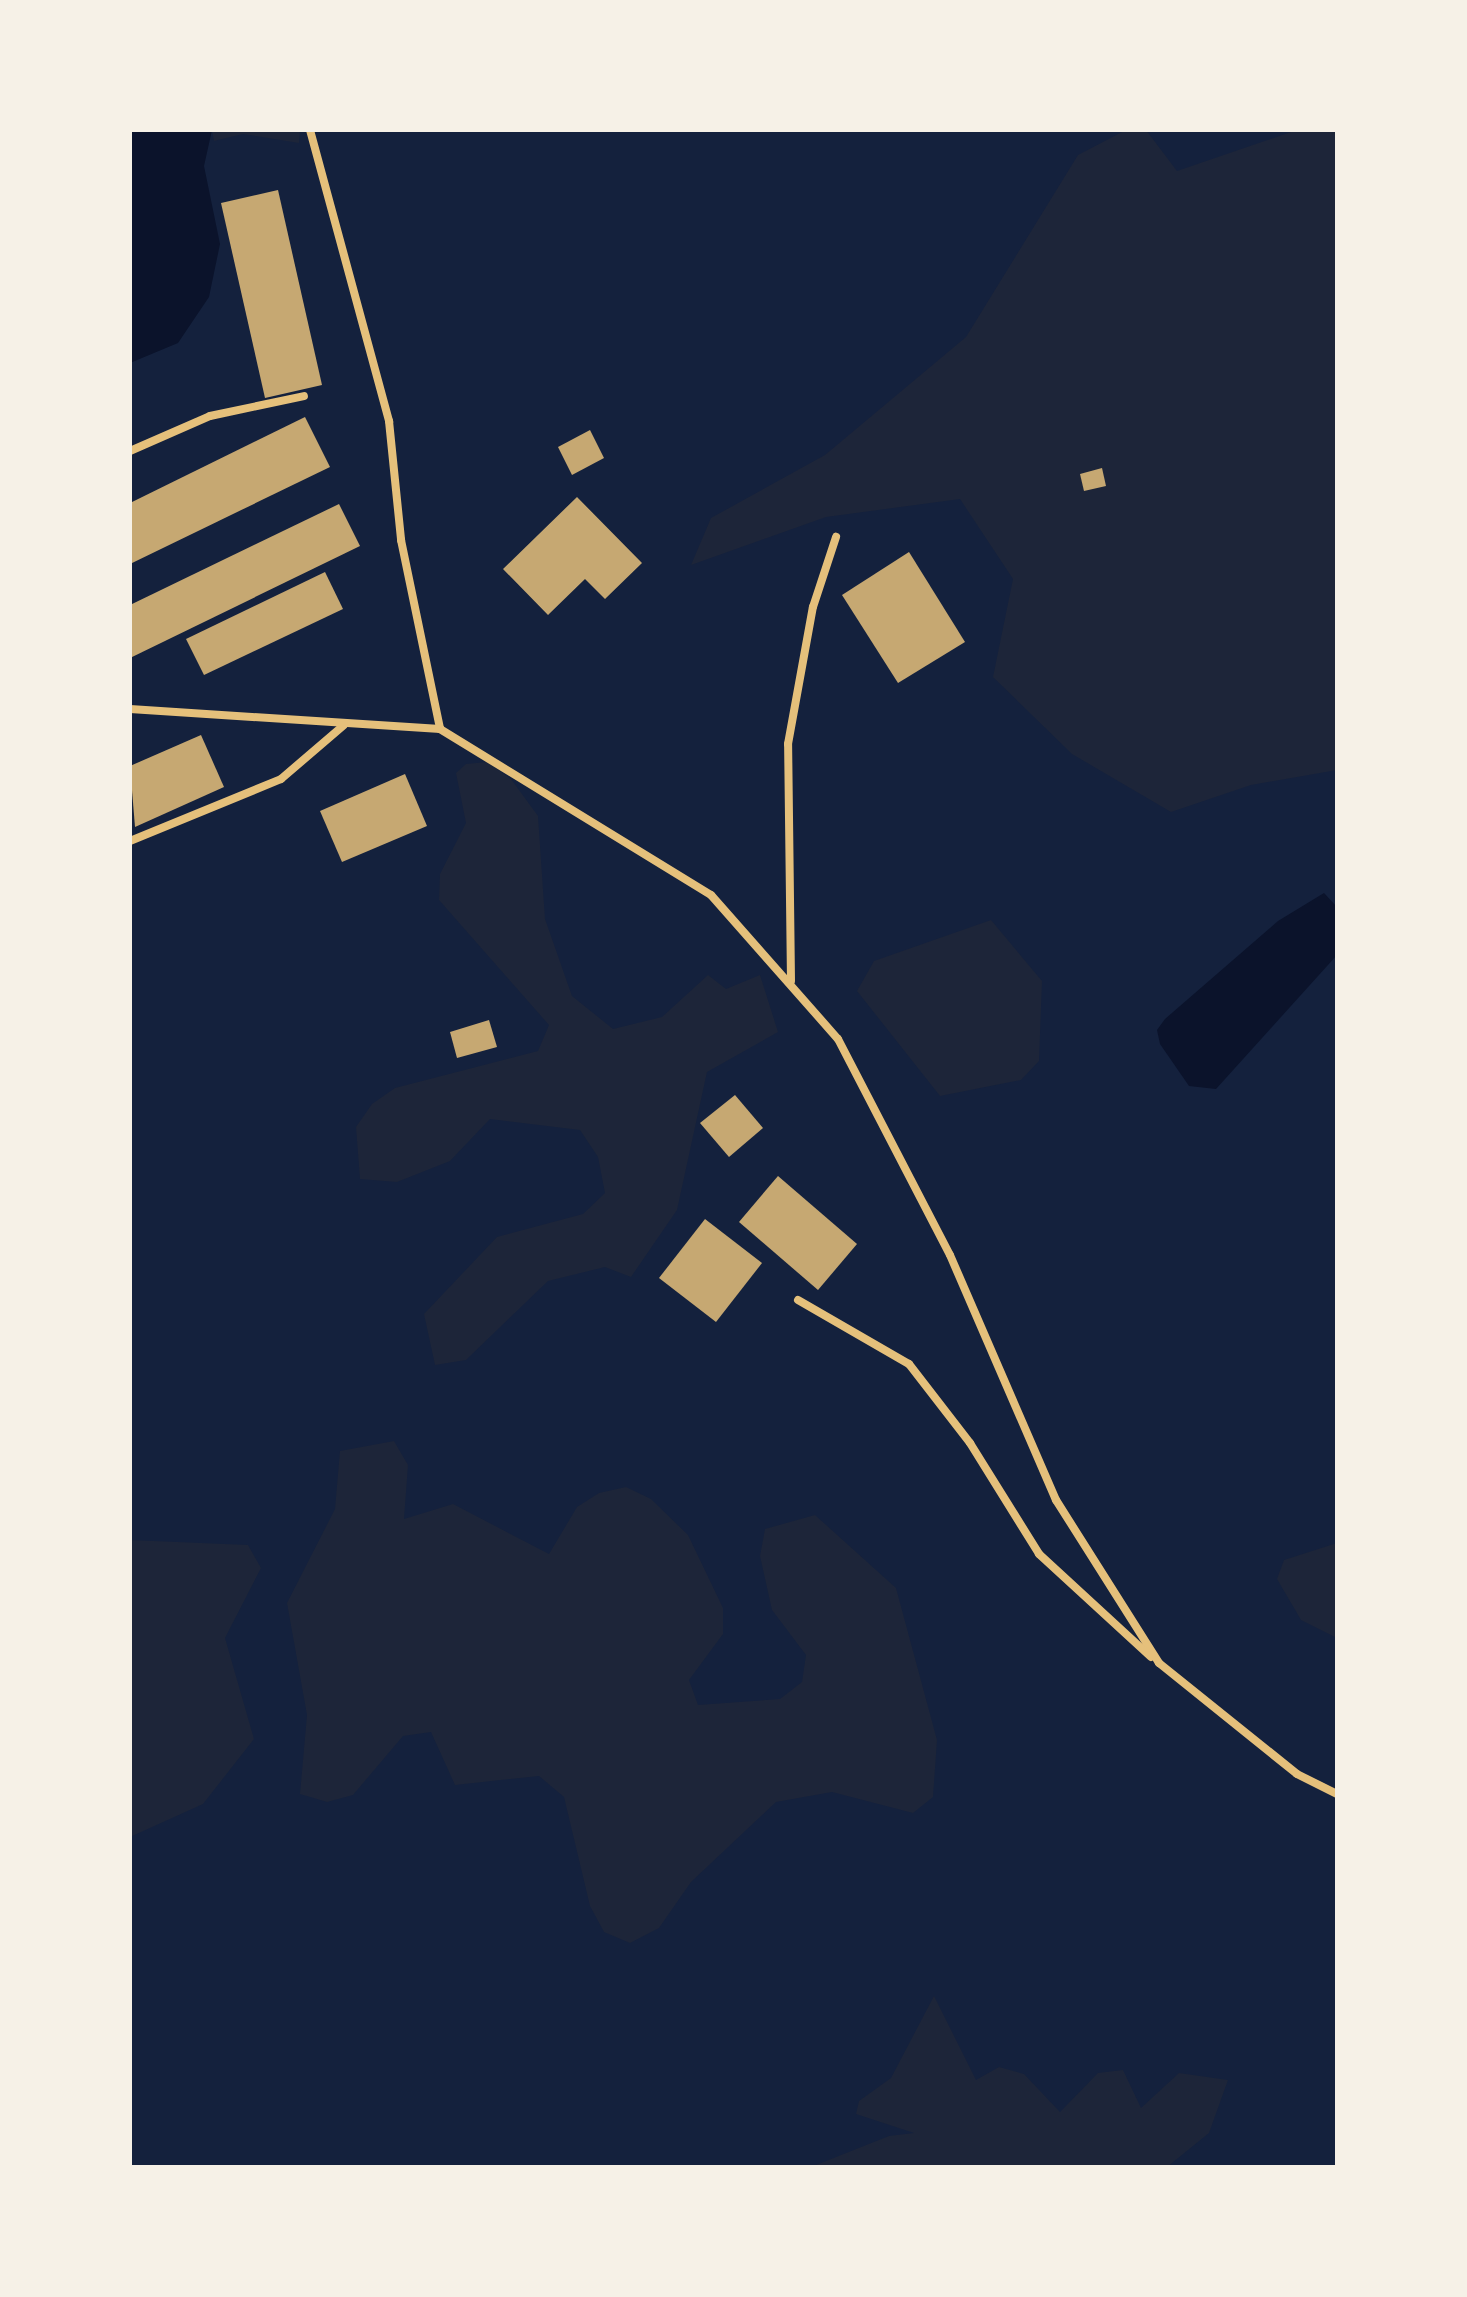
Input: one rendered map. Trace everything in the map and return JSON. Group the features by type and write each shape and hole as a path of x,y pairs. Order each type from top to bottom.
{"lane":[{"path":"310,130 389,421 404,560 440,729"},
{"path":"130,452 210,416 304,396"},
{"path":"791,980 788,744 813,607 836,537"},
{"path":"130,709 440,729 711,894 791,980 838,1039 950,1255 1056,1500 1159,1664"},
{"path":"130,841 281,779 344,725"},
{"path":"798,1300 909,1364 970,1443 1040,1554 1159,1664 1297,1774 1337,1794"}],"shaded area":[{"path":"130,130 212,130 204,166 220,244 209,297 178,343 130,363"},
{"path":"212,130 300,130 299,143 243,134 214,141"},
{"path":"1126,130 1146,130 1177,171 1297,130 1337,130 1337,770 1251,785 1171,812 1072,754 993,677 1013,579 960,499 826,517 691,565 711,518 825,455 966,337 1078,155"},
{"path":"487,762 511,779 538,816 545,919 572,996 613,1029 662,1017 708,975 726,989 760,975 778,1032 707,1072 677,1210 631,1277 605,1267 548,1281 466,1360 435,1365 424,1314 497,1237 583,1214 605,1193 598,1157 580,1130 490,1119 450,1161 397,1182 360,1179 356,1127 372,1104 395,1088 538,1051 549,1025 439,900 440,874 466,823 456,773 466,764"},
{"path":"1324,893 1337,907 1337,955 1216,1089 1189,1086 1160,1044 1157,1030 1278,921"},
{"path":"991,920 1042,981 1039,1061 1021,1080 940,1096 857,991 874,961"},
{"path":"394,1441 408,1465 404,1519 453,1504 549,1554 577,1507 599,1493 626,1487 651,1499 688,1535 723,1608 723,1634 689,1680 698,1705 780,1699 802,1682 806,1655 772,1610 760,1556 765,1529 815,1515 896,1588 937,1740 933,1797 913,1813 832,1792 776,1802 691,1882 659,1928 630,1943 604,1932 590,1906 564,1797 539,1776 455,1785 431,1732 403,1736 353,1795 327,1802 300,1794 307,1715 287,1603 335,1509 340,1451"},
{"path":"130,1540 248,1545 261,1568 225,1638 254,1739 203,1804 130,1837"},
{"path":"1337,1543 1337,1638 1301,1620 1277,1579 1284,1560"},
{"path":"934,1996 976,2080 999,2067 1024,2074 1060,2112 1098,2073 1123,2070 1141,2108 1179,2073 1228,2080 1209,2133 1167,2167 811,2167 889,2136 914,2133 856,2114 859,2101 891,2078"}],"building":[{"path":"278,190 322,385 265,398 221,203"},
{"path":"305,417 330,467 130,564 130,503"},
{"path":"590,430 604,458 572,475 558,447"},
{"path":"1102,468 1106,486 1084,491 1080,474"},
{"path":"577,497 642,563 605,599 585,579 548,615 503,569"},
{"path":"339,504 360,546 130,658 130,605"},
{"path":"909,552 965,642 898,683 842,595"},
{"path":"325,572 343,609 204,675 186,639"},
{"path":"201,735 224,787 135,827 130,766"},
{"path":"405,774 427,826 342,862 320,811"},
{"path":"489,1020 497,1047 457,1058 450,1032"},
{"path":"735,1095 763,1128 729,1157 700,1123"},
{"path":"778,1176 857,1244 818,1290 739,1222"},
{"path":"705,1219 762,1263 716,1322 659,1278"}]}
